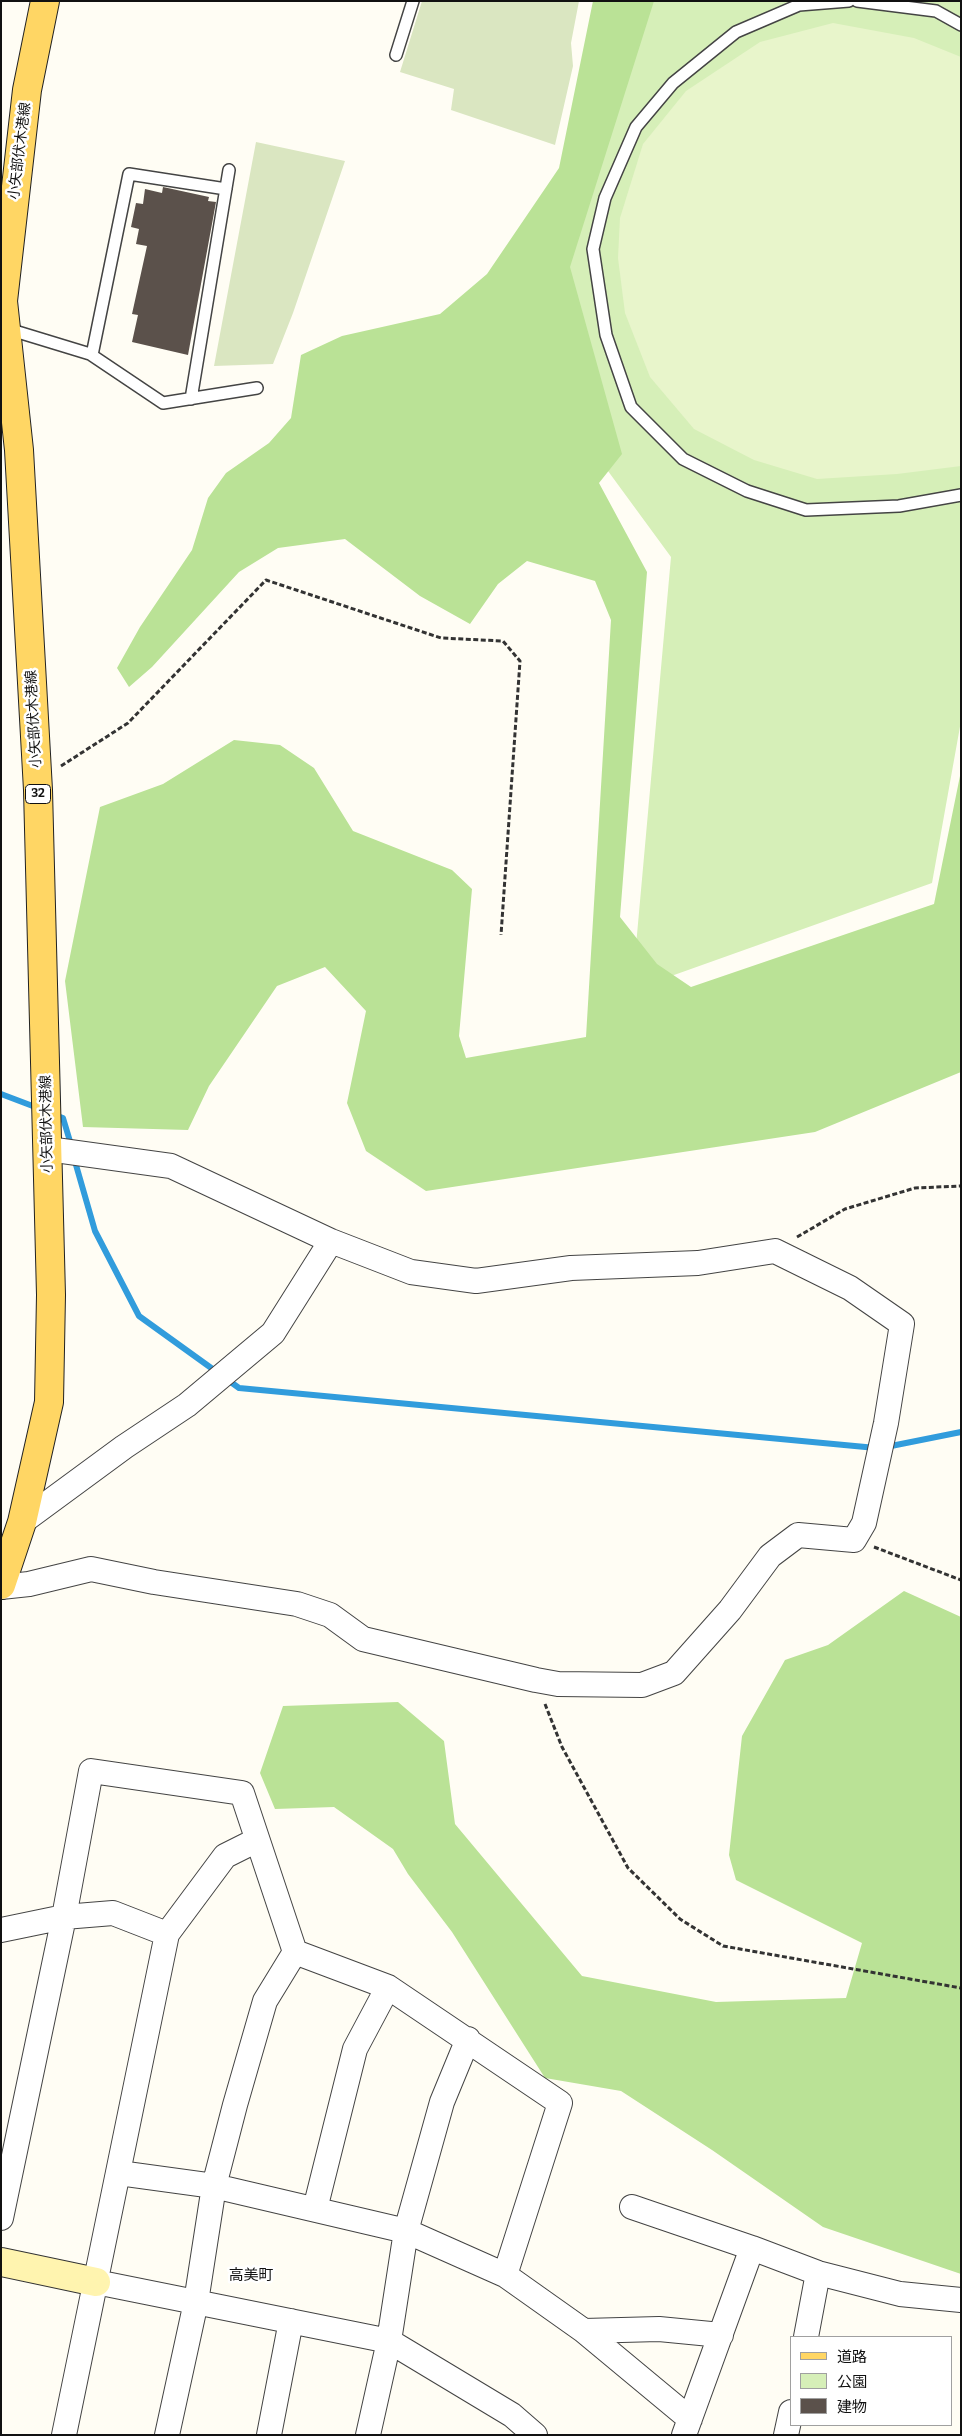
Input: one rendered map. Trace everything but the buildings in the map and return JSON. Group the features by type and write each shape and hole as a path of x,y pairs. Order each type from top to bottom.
{"main road":[{"name":"小矢部伏木港線","path":"1,1586 22,1522 49,1402 51,1295 37,781 19,450 2,300 27,90 45,1"}],"street":[{"path":"1,1586 29,1584 91,1569 163,1584 297,1604 330,1615 363,1639 536,1680 558,1684 642,1684 674,1673 730,1610 770,1556 798,1535 854,1540 864,1522 886,1424 902,1324 850,1288 775,1251 698,1263 571,1268 476,1281 411,1272 332,1241 172,1166 48,1149"},
{"path":"22,1522 124,1447 187,1405 273,1333 332,1241"},
{"path":"1,2218 64,1917 91,1771 242,1793 296,1952 388,1987 468,2039 560,2103 505,2275"},
{"path":"64,2435 167,1934 225,1856 257,1840"},
{"path":"1,1930 64,1917 113,1914 167,1934"},
{"path":"167,2435 196,2302 214,2186 265,2001 296,1952"},
{"path":"315,2209 355,2049 388,1987"},
{"path":"368,2435 389,2341 406,2231 442,2102 468,2039"},
{"path":"119,2173 214,2186 406,2231 505,2275 584,2331 687,2427 752,2248"},
{"path":"632,2207 818,2273 900,2294 961,2300"},
{"path":"1,2262 389,2341 512,2415 535,2435"},
{"path":"806,2336 818,2273"},
{"path":"269,2435 291,2321"},
{"path":"584,2331 659,2329 721,2335"},
{"path":"786,2435 790,2417"}],"lane":[{"path":"396,55 413,1"},
{"path":"849,1 799,5 736,32 673,83 636,128 605,198 593,249 606,335 632,408 683,459 747,491 806,510 899,506 961,495"},
{"path":"857,1 936,12 961,25"},
{"path":"190,399 229,170"},
{"path":"92,356 129,174 226,189"},
{"path":"6,329 92,356 162,403 258,388"}],"path":[{"path":"37,781 128,723 266,580 441,638 503,641 520,661 501,935"},
{"path":"775,1251 845,1209 915,1188 961,1186"},
{"path":"854,1540 961,1580"},
{"path":"536,1680 562,1747 628,1868 680,1919 723,1946 961,1988"}],"green space":[{"path":"422,1 579,1 571,43 573,66 555,145 451,110 454,89 400,72"},
{"path":"593,1 654,1 570,267 622,454 599,483 647,572 620,917 657,964 691,987 934,904 961,771 961,1072 815,1132 426,1191 366,1151 347,1103 366,1011 325,967 277,986 209,1086 188,1130 83,1127 65,981 100,807 163,784 234,740 280,745 314,768 353,831 452,870 472,889 459,1036 466,1058 586,1037 611,620 595,581 527,561 498,584 470,624 420,596 345,539 278,548 239,572 152,667 129,687 117,668 140,627 192,550 208,498 226,473 269,443 291,418 301,355 342,336 440,314 487,274 559,168"},
{"path":"628,1 961,1 961,721 932,883 632,990 671,557 564,411 546,288"},
{"path":"833,23 914,38 961,57 961,466 897,474 817,479 754,460 694,429 650,377 625,313 618,258 620,218 643,144 686,91 760,42"},
{"path":"256,142 345,161 293,313 273,364 214,366"},
{"path":"904,1591 961,1617 961,2274 823,2227 712,2150 621,2091 545,2078 452,1932 408,1874 393,1849 334,1807 275,1809 260,1773 283,1706 398,1702 444,1741 455,1824 582,1976 716,2002 846,1998 862,1943 736,1880 729,1855 742,1736 785,1660 828,1645"}],"waterway":[{"path":"1,1094 38,1108"},
{"path":"52,1114 63,1118 72,1148"},
{"path":"74,1158 95,1231 139,1316 239,1388 876,1448"},
{"path":"886,1447 961,1432"}],"district":[{"name":"高美町","path":"251,2276"}]}
